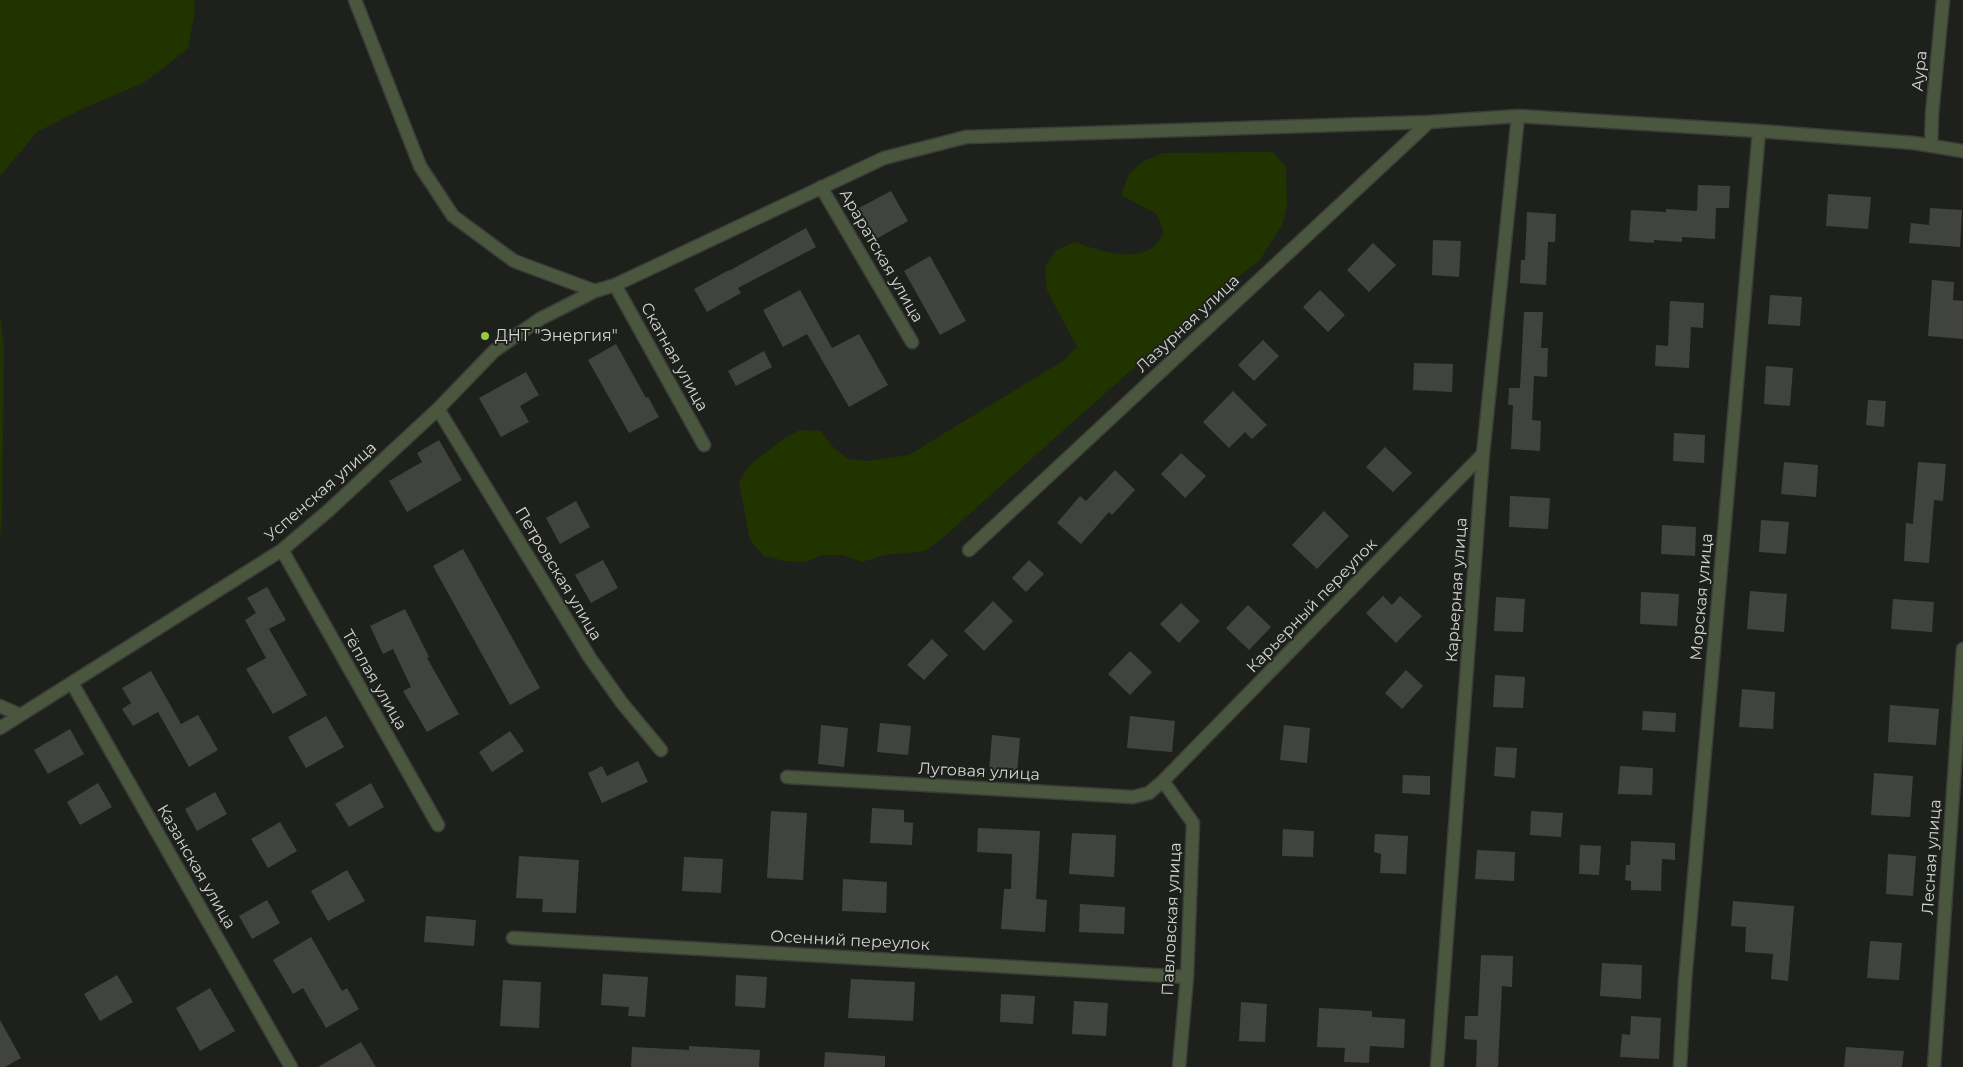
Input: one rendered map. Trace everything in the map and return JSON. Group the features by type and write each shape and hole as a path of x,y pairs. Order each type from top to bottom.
{"street":[{"path":"355,0 420,166 453,216 514,261 595,291"},
{"name":"Аура","path":"1931,146 1932,114 1943,0"},
{"name":"Успенская улица","path":"0,728 282,550 328,511 438,409 494,351 540,319 595,291 615,285 884,158 966,137 1429,122 1518,116 1760,131 1962,148"},
{"name":"Карьерная улица","path":"1437,1067 1484,454 1518,116"},
{"name":"Лазурная улица","path":"969,550 1429,122"},
{"name":"Морская улица","path":"1680,1067 1685,981 1760,131"},
{"name":"Араратская улица","path":"822,187 912,342"},
{"name":"Скатная улица","path":"615,285 704,445"},
{"name":"Петровская улица","path":"438,409 590,658 622,703 661,750"},
{"name":"Карьерный переулок","path":"1164,781 1484,454"},
{"name":"Тёплая улица","path":"282,550 438,825"},
{"name":"Лесная улица","path":"1934,1067 1963,649"},
{"name":"Казанская улица","path":"72,683 290,1067"},
{"path":"0,706 20,715"},
{"name":"Луговая улица","path":"787,777 1133,797 1149,793 1164,781"},
{"name":"Павловская улица","path":"1164,781 1193,822 1187,977 1179,1067"},
{"name":"Осенний переулок","path":"512,938 1187,977"}],"green space":[{"path":"0,0 194,0 195,9 188,49 143,83 84,108 37,132 0,176"},
{"path":"1273,152 1286,167 1287,206 1282,225 1259,261 1228,284 940,540 925,551 884,555 862,562 843,555 823,555 804,562 785,561 764,556 750,540 739,482 750,465 782,440 800,430 821,431 832,446 848,459 868,461 909,455 1063,361 1077,347 1047,290 1045,267 1056,250 1075,242 1103,251 1124,254 1144,252 1156,245 1164,233 1157,214 1121,195 1129,174 1144,161 1163,153"},
{"path":"0,316 4,347 2,522 0,535"}],"building":[{"path":"1698,185 1730,186 1729,208 1716,208 1715,239 1682,237 1682,242 1654,240 1654,243 1629,241 1631,210 1666,212 1666,209 1697,211"},
{"path":"891,191 908,221 876,239 859,208"},
{"path":"1828,194 1871,197 1868,229 1826,226"},
{"path":"1930,208 1962,210 1960,247 1909,243 1911,223 1929,225"},
{"path":"1527,212 1556,214 1555,242 1548,242 1546,285 1520,283 1521,260 1525,260"},
{"path":"806,228 816,247 738,288 741,293 707,312 694,289"},
{"path":"1433,240 1461,241 1459,277 1432,275"},
{"path":"1373,243 1396,265 1369,292 1347,270"},
{"path":"930,256 966,321 940,335 904,271"},
{"path":"1932,280 1954,282 1953,300 1963,301 1963,339 1928,336"},
{"path":"800,290 832,348 859,334 888,385 849,407 807,334 783,347 763,310"},
{"path":"1320,290 1345,315 1328,332 1303,307"},
{"path":"1770,295 1802,297 1800,326 1768,324"},
{"path":"1670,301 1704,303 1703,328 1691,327 1689,368 1655,366 1656,345 1668,346"},
{"path":"1524,312 1543,312 1541,348 1548,348 1547,377 1534,376 1532,420 1541,421 1540,451 1511,449 1513,405 1508,405 1509,388 1520,388"},
{"path":"1263,340 1279,356 1254,381 1238,365"},
{"path":"616,344 646,398 648,397 659,417 629,433 588,360"},
{"path":"764,351 772,367 736,386 728,371"},
{"path":"1414,363 1453,364 1452,392 1413,390"},
{"path":"1766,366 1793,368 1790,406 1764,404"},
{"path":"526,372 539,395 520,406 529,422 501,437 479,398"},
{"path":"1233,391 1267,425 1252,439 1245,432 1229,448 1203,422"},
{"path":"1868,400 1886,401 1884,427 1866,425"},
{"path":"1674,433 1705,435 1704,463 1673,461"},
{"path":"439,440 462,480 407,512 389,481 422,462 417,453"},
{"path":"1385,447 1412,473 1393,492 1366,467"},
{"path":"1181,453 1206,476 1185,498 1161,474"},
{"path":"1784,462 1818,465 1816,497 1781,494"},
{"path":"1918,462 1946,464 1943,501 1934,500 1929,563 1904,561 1906,523 1913,524"},
{"path":"1115,470 1135,490 1112,515 1109,512 1081,544 1057,523 1080,496 1086,501"},
{"path":"1510,496 1550,498 1548,529 1509,527"},
{"path":"576,501 590,527 560,544 546,518"},
{"path":"1324,511 1349,536 1317,569 1292,545"},
{"path":"1761,520 1789,522 1786,554 1759,552"},
{"path":"1662,525 1696,527 1695,556 1661,554"},
{"path":"463,549 540,688 510,705 433,566"},
{"path":"603,560 618,588 591,603 575,575"},
{"path":"1029,560 1044,574 1026,592 1012,578"},
{"path":"267,587 286,620 269,629 307,695 273,714 246,669 266,658 245,620 256,613 247,598"},
{"path":"1750,591 1787,594 1784,632 1747,629"},
{"path":"1641,592 1679,594 1677,626 1640,624"},
{"path":"1383,596 1392,605 1400,596 1422,616 1396,643 1366,613"},
{"path":"1496,597 1525,599 1523,632 1494,631"},
{"path":"1893,599 1934,602 1932,632 1891,629"},
{"path":"993,601 1013,621 984,651 964,631"},
{"path":"1181,603 1200,621 1179,643 1160,624"},
{"path":"1248,605 1271,627 1249,650 1226,628"},
{"path":"405,609 429,657 427,658 459,714 427,732 403,691 411,687 393,649 383,654 370,626"},
{"path":"932,639 948,655 924,680 907,665"},
{"path":"1130,651 1152,672 1130,695 1108,674"},
{"path":"1406,670 1423,686 1402,709 1385,693"},
{"path":"151,671 181,724 198,715 218,750 189,767 158,712 133,726 122,709 131,703 122,688"},
{"path":"1495,675 1525,677 1523,708 1493,707"},
{"path":"1742,689 1775,692 1773,729 1739,727"},
{"path":"1890,705 1939,709 1936,745 1888,742"},
{"path":"1643,711 1676,713 1675,732 1642,730"},
{"path":"326,716 344,747 306,768 288,737"},
{"path":"1130,716 1175,721 1172,752 1127,748"},
{"path":"880,723 911,726 908,755 877,752"},
{"path":"821,725 848,728 844,767 818,764"},
{"path":"1284,725 1310,728 1307,763 1280,760"},
{"path":"70,729 84,754 48,774 34,750"},
{"path":"510,731 524,751 492,772 479,752"},
{"path":"992,735 1020,738 1017,774 989,771"},
{"path":"1496,747 1517,748 1515,778 1494,776"},
{"path":"638,761 648,782 602,803 588,773 602,766 607,776"},
{"path":"1620,766 1653,768 1652,795 1618,794"},
{"path":"1874,773 1913,776 1910,817 1871,815"},
{"path":"1403,775 1430,776 1430,795 1402,793"},
{"path":"98,783 112,807 80,825 67,802"},
{"path":"371,783 384,807 349,827 335,804"},
{"path":"215,792 227,814 197,831 185,809"},
{"path":"872,808 904,810 904,822 913,823 912,845 870,843"},
{"path":"771,811 807,813 803,880 767,878"},
{"path":"1531,811 1563,813 1561,837 1530,835"},
{"path":"280,822 297,851 268,868 251,839"},
{"path":"978,828 1040,831 1036,899 1047,900 1045,932 1001,929 1004,889 1011,889 1012,854 977,852"},
{"path":"1283,829 1314,831 1313,857 1282,856"},
{"path":"1072,833 1116,835 1114,877 1069,874"},
{"path":"1375,834 1408,836 1406,874 1380,873 1381,854 1374,852"},
{"path":"1631,841 1675,843 1675,860 1662,859 1661,891 1631,890 1631,881 1625,880 1626,865 1630,865"},
{"path":"1580,845 1601,846 1599,875 1579,874"},
{"path":"1477,850 1515,852 1514,881 1475,879"},
{"path":"1888,854 1916,856 1913,896 1886,894"},
{"path":"519,856 579,860 576,913 542,912 543,899 516,898"},
{"path":"684,857 723,859 721,893 682,891"},
{"path":"347,870 365,901 328,921 311,891"},
{"path":"843,879 887,882 886,913 842,911"},
{"path":"267,900 280,923 252,939 239,916"},
{"path":"1733,901 1794,906 1788,981 1771,979 1773,954 1745,952 1746,927 1731,926"},
{"path":"1080,904 1125,907 1124,934 1079,932"},
{"path":"426,916 476,920 474,946 424,942"},
{"path":"311,937 342,991 347,988 359,1009 326,1028 303,988 293,994 273,960"},
{"path":"1870,941 1902,943 1899,980 1867,978"},
{"path":"1481,955 1513,956 1512,987 1502,986 1498,1067 1476,1067 1477,1040 1464,1039 1465,1016 1478,1016"},
{"path":"1602,963 1642,965 1641,999 1600,996"},
{"path":"603,974 648,977 645,1017 628,1016 629,1007 601,1005"},
{"path":"117,975 133,1002 100,1021 84,994"},
{"path":"736,975 767,977 765,1008 735,1006"},
{"path":"851,979 915,982 913,1021 848,1018"},
{"path":"503,980 541,982 539,1028 500,1026"},
{"path":"210,988 235,1031 200,1051 176,1008"},
{"path":"1001,994 1035,996 1033,1024 1000,1022"},
{"path":"1074,1001 1108,1003 1106,1036 1072,1034"},
{"path":"1241,1002 1267,1004 1265,1042 1239,1041"},
{"path":"1319,1008 1372,1011 1372,1017 1405,1019 1404,1048 1370,1046 1369,1063 1344,1062 1345,1048 1317,1047"},
{"path":"1631,1016 1661,1018 1659,1059 1620,1057 1622,1034 1630,1035"},
{"path":"0,1020 21,1058 5,1067 0,1067"},
{"path":"361,1042 376,1067 318,1067"},
{"path":"689,1046 760,1050 759,1067 631,1067 632,1047 689,1050"},
{"path":"1846,1047 1904,1051 1902,1067 1844,1067"},
{"path":"825,1052 885,1056 885,1067 824,1067"}],"place":[{"name":"ДНТ \"Энергия\"","path":"485,336"}]}
